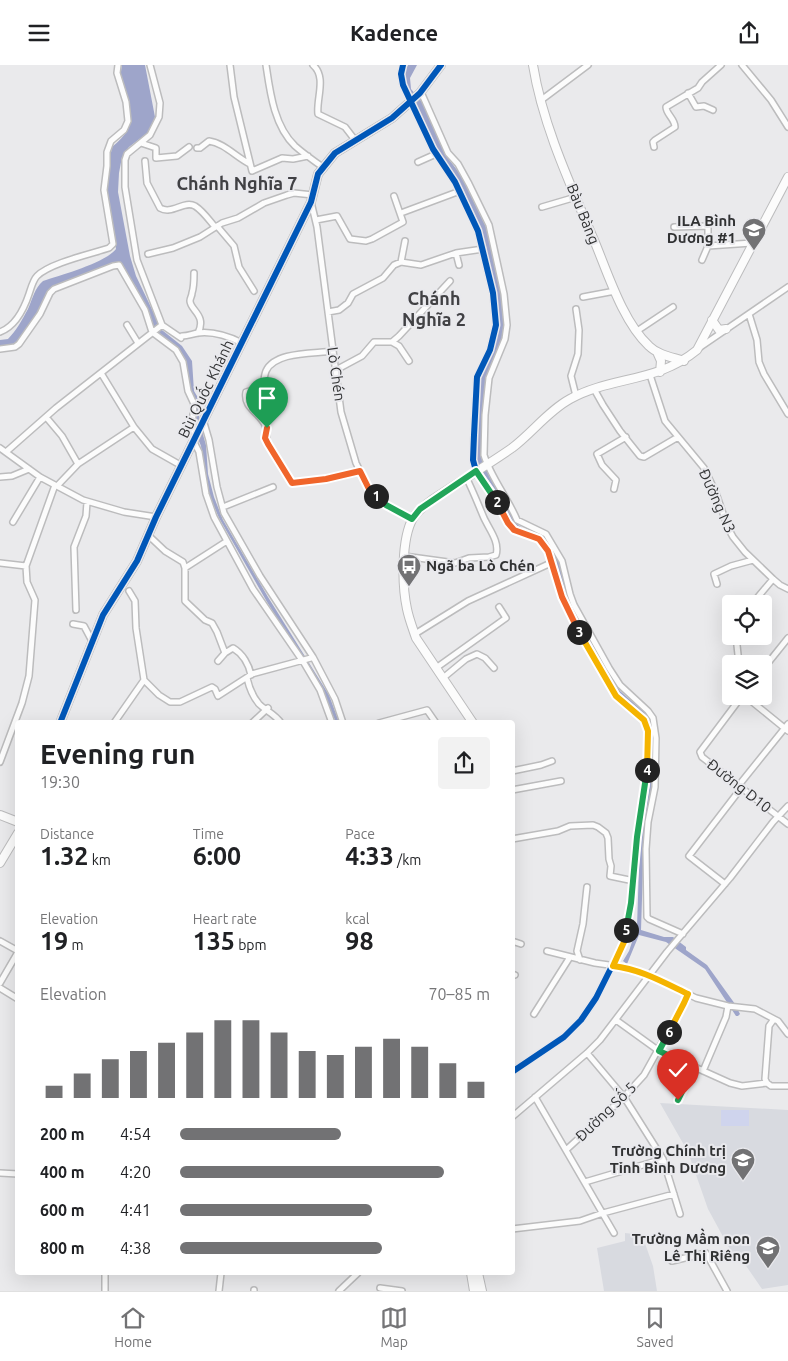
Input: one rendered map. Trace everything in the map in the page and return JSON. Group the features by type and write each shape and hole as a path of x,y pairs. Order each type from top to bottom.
{"street":[{"path":"0,332 9,329 15,321 26,304 37,276 55,266 113,245 104,190 107,153 110,141 124,130 128,121 126,102 117,73 118,65"},
{"path":"150,65 161,110 156,127 150,135 131,150 125,159 125,193 137,260 161,326 181,338 182,336 198,333 226,335 242,343"},
{"path":"230,65 234,97 252,171 282,158 292,159 308,156"},
{"path":"266,65 270,91 280,125 294,145 324,168"},
{"path":"313,65 317,69 320,81 318,114 344,127 355,140"},
{"path":"403,65 401,80 436,154 460,191 478,231 493,293 496,325 488,353 477,377 473,460 508,523 514,530 539,539 548,551 553,562 562,597 571,617 616,696 644,720 648,731 647,770 637,837 634,879 624,942 596,998 581,1020 564,1037 515,1071"},
{"path":"441,65 420,93 448,153 466,177 488,225 506,310 505,339 489,378 486,400 484,455 486,464 517,520 543,531 547,535 562,561 574,605 620,685 653,718 656,737 655,771 654,797 648,822 647,917 681,936"},
{"name":"Bàu Bàng","path":"533,65 540,101 576,197 615,291 630,321 648,345 656,352"},
{"path":"540,101 588,65"},
{"path":"654,147 653,142 675,127 675,123 666,107 698,88 721,65"},
{"path":"742,65 771,100 788,127"},
{"name":"Bùi Quốc Khánh","path":"61,720 104,615 136,561 195,441 312,199 318,175 335,153 392,118 420,93"},
{"path":"688,93 696,107 704,106 713,110"},
{"path":"197,148 200,148 209,141 216,142 250,164"},
{"path":"141,143 156,148 156,158 177,156 189,147"},
{"path":"418,162 436,154"},
{"path":"145,161 147,183 160,208 168,210 194,205 201,211 234,246 239,267 254,291"},
{"path":"697,350 788,177"},
{"path":"401,213 460,191"},
{"path":"148,254 173,248 200,237 216,226 238,218 264,203 287,195 294,193 312,199"},
{"path":"316,220 336,216 350,239 366,241 402,224 403,219 394,196"},
{"path":"542,207 576,197"},
{"name":"Lò Chén","path":"312,199 341,412 356,463 369,489 386,505 412,519"},
{"path":"674,227 708,227 708,246 702,260"},
{"path":"400,263 405,241"},
{"path":"708,246 752,243"},
{"path":"328,312 340,310 348,303 353,294 383,278 394,265 400,263 421,265 456,253 483,249"},
{"path":"456,253 459,265"},
{"path":"0,349 15,347 19,344 40,314 50,293 54,289 117,265 121,267 145,309 153,332 176,350 183,362 188,391 194,403 192,425 195,441 199,452 206,495 214,517 253,589 302,660 320,690 331,720"},
{"path":"194,273 190,300 200,320 201,328 198,333"},
{"path":"336,370 362,356 374,342 392,341 399,337 450,281"},
{"path":"472,720 415,634 407,609 404,556 412,519 420,509 513,447 562,404 594,389 660,372 684,361 726,329 788,287"},
{"path":"583,297 615,291"},
{"path":"637,331 673,307"},
{"path":"576,309 579,330 578,355 571,376 576,396"},
{"path":"749,314 757,340 759,362 788,414"},
{"path":"712,320 719,330 726,329"},
{"path":"127,325 138,343"},
{"path":"6,452 46,417 161,326"},
{"path":"392,341 399,346 409,361"},
{"path":"333,351 314,354 304,353 282,358 272,364 266,371 262,387 246,392 245,398 247,405 264,422 267,428 265,438 292,483 326,479 360,471"},
{"path":"656,352 684,361"},
{"path":"656,352 661,361 660,372"},
{"path":"488,353 499,357"},
{"path":"101,373 134,427 152,449 182,466"},
{"name":"Đường N3","path":"650,375 665,421 704,468 733,537 773,579 785,589 788,589"},
{"path":"594,389 603,405 642,457 678,437"},
{"path":"46,417 62,436 78,464"},
{"path":"203,424 209,440 216,487 223,507 260,576 313,657 335,699 342,720"},
{"path":"16,720 29,676 35,600 27,582 26,566 56,485 78,464 134,427"},
{"path":"614,489 616,480 602,465 596,455 626,437"},
{"path":"0,448 40,477 87,502 124,512 156,517"},
{"path":"0,477 12,476 29,469"},
{"path":"13,522 40,477"},
{"path":"404,556 455,563 469,558 496,555 495,539 483,515 477,496 466,477"},
{"path":"223,507 273,487"},
{"path":"76,610 74,547 86,516 87,502"},
{"path":"148,535 165,551 183,562 185,569 185,601 201,617 212,623 225,653"},
{"path":"539,539 547,535"},
{"path":"185,569 227,541"},
{"path":"717,584 714,573 753,559"},
{"path":"415,634 468,601 553,562"},
{"path":"0,563 26,566"},
{"path":"760,595 773,579"},
{"path":"129,591 135,601 136,628 144,680 168,701 173,702 189,698 212,687 215,689 218,697 249,677 311,658"},
{"path":"436,668 506,619 500,607"},
{"path":"73,624 84,626 92,641"},
{"path":"772,658 788,638"},
{"path":"218,661 233,648 237,651 248,664 253,695 258,703 276,715 279,720"},
{"path":"443,678 466,659 477,654 485,658 494,668"},
{"path":"116,720 144,680"},
{"path":"625,704 632,695"},
{"name":"Đường D10","path":"736,705 700,752 702,757 788,824"},
{"path":"725,884 689,856 740,786 787,728 755,705"},
{"path":"255,720 268,709"},
{"path":"390,720 427,710 434,720"},
{"path":"0,762 15,722"},
{"path":"515,770 552,761"},
{"path":"647,770 655,771"},
{"path":"515,789 561,781"},
{"path":"515,1114 587,1053 616,1020 649,975 788,805"},
{"path":"0,815 15,821"},
{"path":"515,838 558,831 570,826 593,825 606,833 608,838 608,859 611,866 610,876 646,880"},
{"path":"0,863 15,838"},
{"path":"580,960 576,951 583,924 587,887"},
{"path":"0,941 15,950"},
{"path":"515,942 521,944"},
{"path":"547,951 580,960 623,967 649,975 688,994 728,1006 755,1009 778,1021 788,1034"},
{"path":"0,983 15,957"},
{"path":"534,1014 570,957"},
{"path":"0,988 15,997"},
{"name":"Đường Số 5","path":"566,1150 624,1097 644,1075 659,1051 688,994"},
{"path":"703,1071 726,1017 728,1006"},
{"path":"767,1083 765,1079 769,1026 774,1019"},
{"path":"616,1020 659,1051 730,1083 742,1086 767,1083 771,1086 788,1086"},
{"path":"587,1053 624,1097 663,1159 680,1214"},
{"path":"678,1100 694,1067"},
{"path":"535,1097 614,1233"},
{"path":"585,1182 663,1159"},
{"path":"0,1173 15,1174"},
{"path":"515,1229 580,1221 674,1194"},
{"path":"672,1261 706,1253 727,1291"},
{"path":"104,1291 105,1275"},
{"path":"219,1291 220,1275"},
{"path":"339,1291 356,1275"},
{"path":"471,1275 474,1291"},
{"path":"478,1275 482,1291"},
{"path":"380,1288 402,1291"}],"shaded area":[{"path":"122,65 145,65 155,117 150,131 129,147 122,157 119,173 118,192 130,256 136,276 162,330 182,346 192,361 194,391 200,401 199,421 206,445 208,474 223,520 329,695 338,720 335,720 315,679 267,602 219,518 206,488 201,446 194,429 195,416 185,363 179,350 157,334 136,287 121,264 115,263 56,286 16,343 0,348 0,340 8,339 14,332 28,309 36,290 43,281 93,264 116,249 106,195 112,147 124,136 131,116 121,77"},
{"path":"408,65 417,65 410,78 411,89 422,102 447,157 461,175 486,227 502,294 506,328 500,351 486,384 484,459 518,525 543,535 549,541 562,567 570,604 579,621 620,691 643,711 653,725 654,784 644,836 641,930 664,937 673,937 686,947 686,950 707,965 735,1004 740,1014 738,1016 736,1016 705,969 666,942 639,935 627,964 623,961 629,951 637,927 640,836 650,784 648,726 616,694 566,606 558,568 545,544 514,528 477,463 478,384 497,336 499,323 497,299 479,227 426,131 416,104 404,86 401,77"},
{"name":"Trường Chính trị Tỉnh Bình Dương","path":"660,1103 788,1110 788,1285 762,1289 738,1254 733,1255 708,1209 688,1152"},
{"path":"721,1110 749,1110 749,1126 721,1126"},
{"path":"625,1233 642,1235 653,1266 657,1291 604,1291 597,1248 625,1241"}],"cycle path":[{"path":"403,65 401,74 403,85 433,149 455,182 478,231 493,293 496,325 490,350 477,377 473,460 476,471 492,493 508,523 515,530 539,539 548,551 562,597 571,617 616,696 644,720 648,731 647,774 637,836 631,903 624,942 596,998 581,1020 564,1037 515,1070"},
{"path":"61,720 103,615 137,561 156,517 311,202 318,174 335,153 392,118 420,93 441,65"}],"place":[{"name":"ILA Bình Dương #1","path":"754,251"},
{"name":"Ngã ba Lò Chén","path":"409,587"},
{"name":"Trường Chính trị Tỉnh Bình Dương","path":"743,1181"},
{"name":"Trường Mầm non Lê Thị Riêng","path":"768,1269"}],"district":[{"name":"Chánh Nghĩa 7","path":"237,184"},
{"name":"Chánh Nghĩa 2","path":"434,310"}],"route":[{"path":"267,428 265,438 292,483 326,479 360,471 369,489 386,505 412,519 420,509 476,471 492,493 508,523 514,530 539,539 548,551 553,562 562,597 604,677 616,696 644,720 648,731 647,774 637,837 631,903 624,942 613,966 649,975 688,994 659,1051 694,1067 678,1100"}]}
